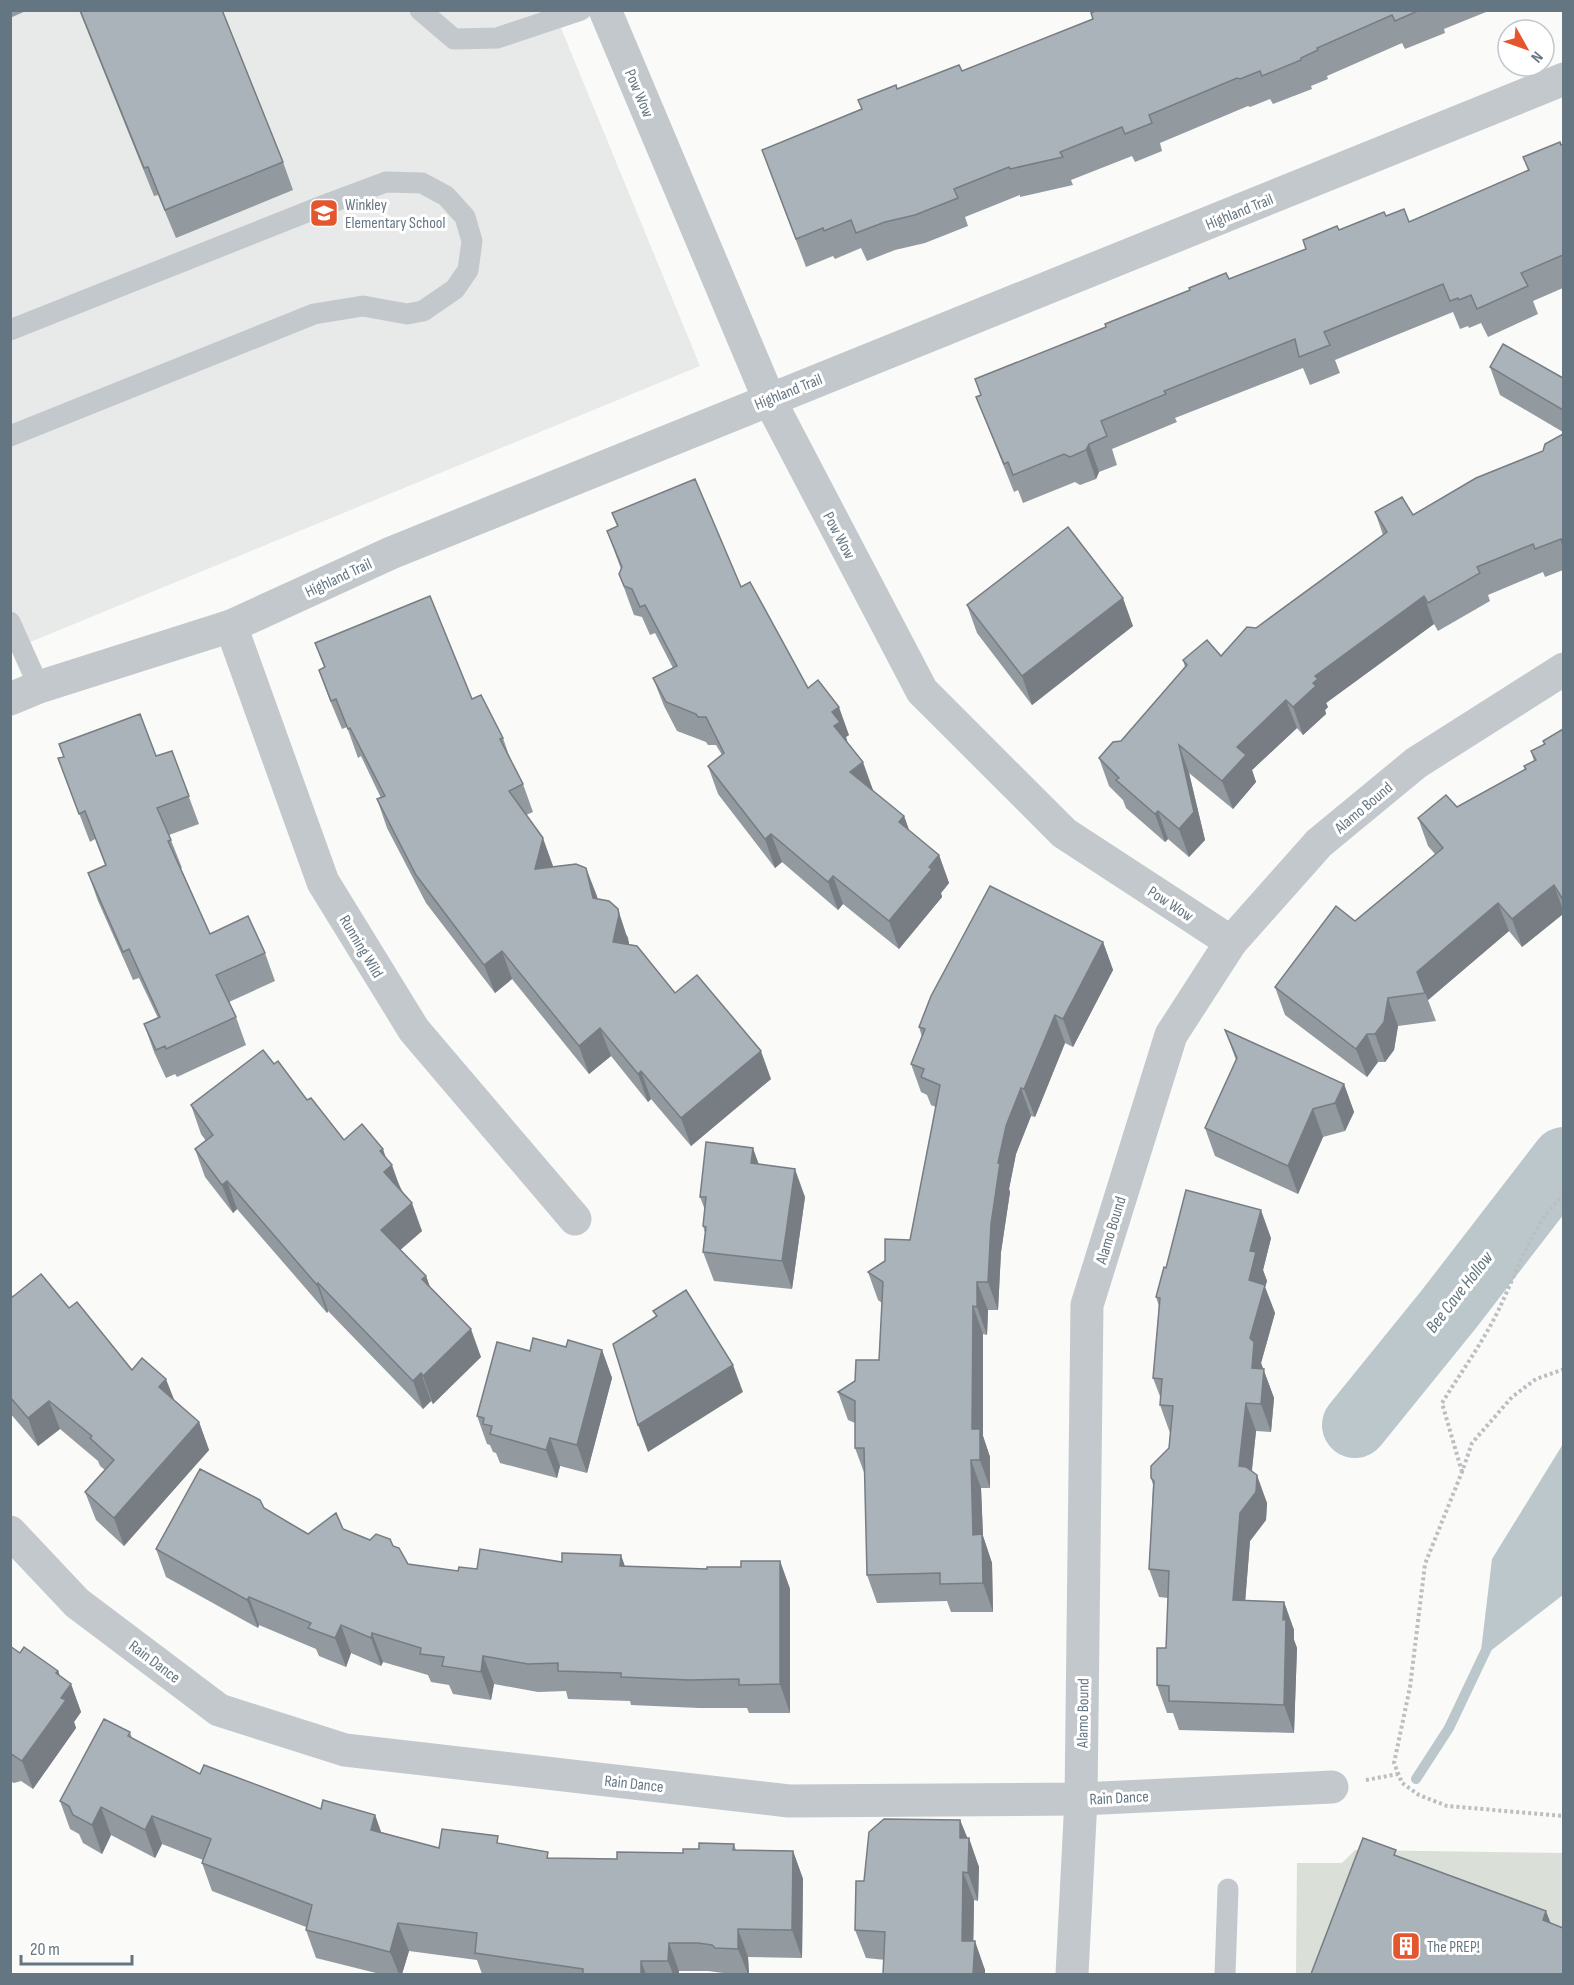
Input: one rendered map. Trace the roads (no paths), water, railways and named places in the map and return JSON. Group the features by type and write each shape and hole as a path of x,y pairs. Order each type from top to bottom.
{"street":[{"name":"Pow Wow","path":"605,10 769,399 922,691 1064,833 1231,942"},
{"name":"Highland Trail","path":"25,693 231,626 391,553 1563,79"},
{"name":"Running Wild","path":"231,626 323,882 414,1030 575,1219"},
{"name":"Alamo Bound","path":"1072,1974 1081,1799 1087,1305 1171,1035 1231,942 1319,843 1416,763 1563,669"},
{"name":"Rain Dance","path":"10,1532 77,1603 219,1710 345,1750 789,1801 1081,1799 1332,1787"}],"lane":[{"path":"420,10 454,39 497,38 581,10"},
{"path":"10,330 386,182 422,183 446,196 465,217 472,242 468,270 454,289 423,311 407,314 363,306 314,314 10,435"},
{"path":"10,622 25,693"},
{"path":"1225,1974 1228,1888"}],"waterway":[{"name":"Bee Cave Hollow","path":"1355,1425 1449,1309 1564,1160"},
{"path":"1416,1779 1449,1728 1487,1648"}],"place":[{"name":"Winkley Elementary School","path":"324,213"},
{"name":"The PREP!","path":"1406,1946"}]}
